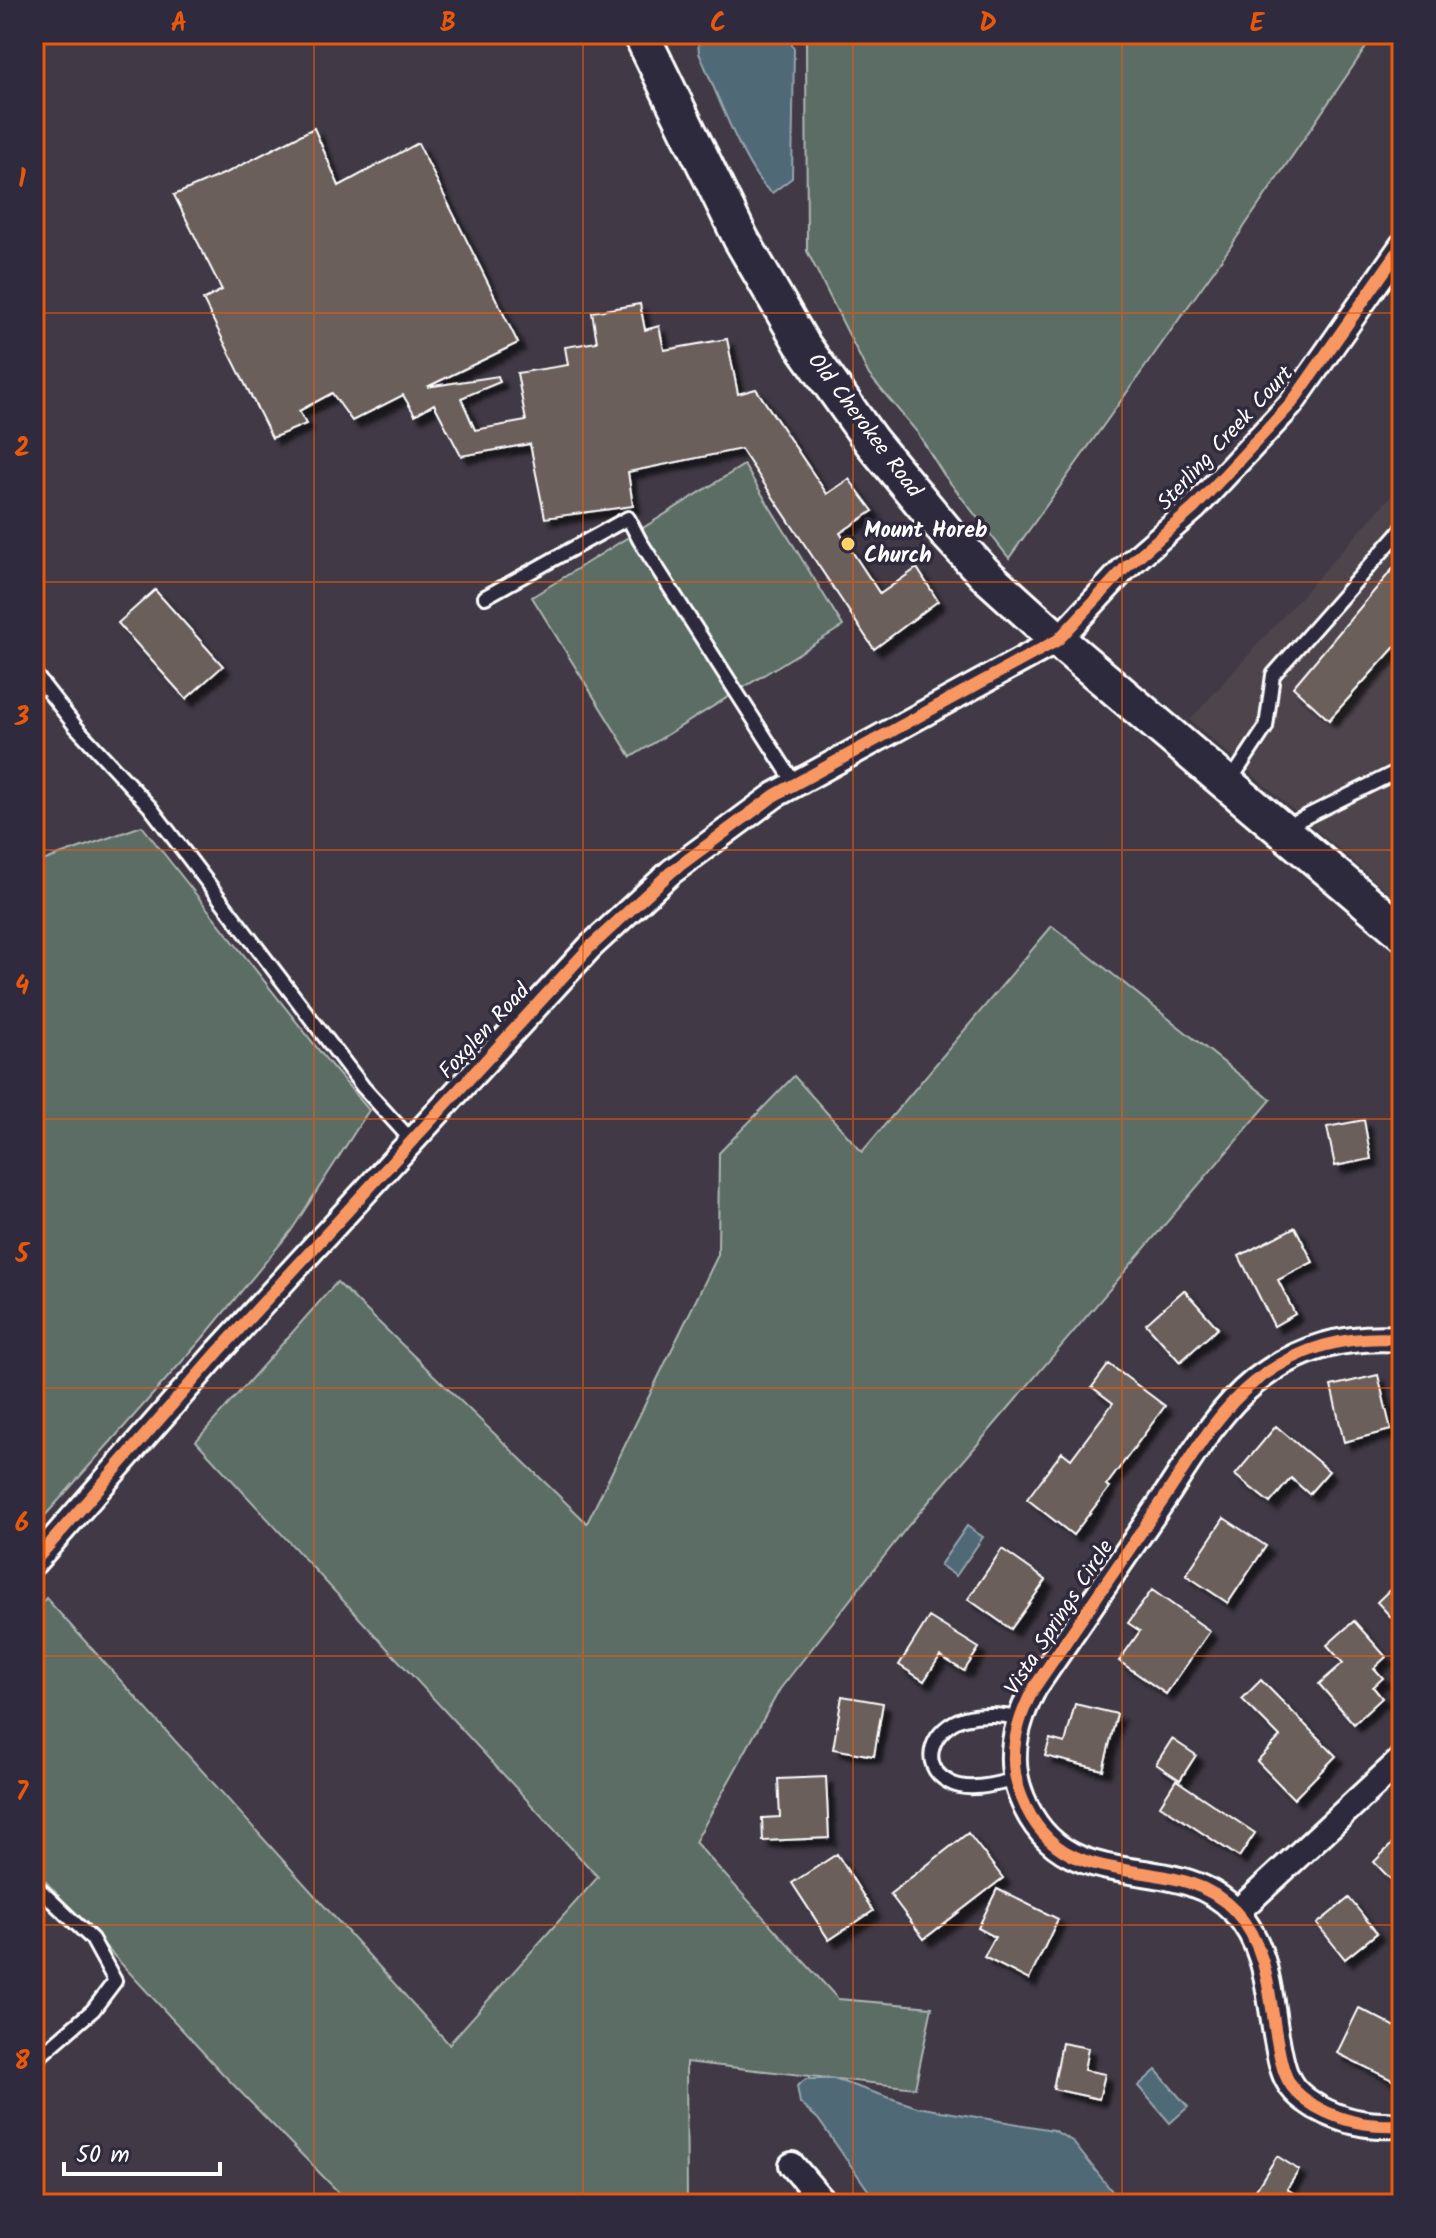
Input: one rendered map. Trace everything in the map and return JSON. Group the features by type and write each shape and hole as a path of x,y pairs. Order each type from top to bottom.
{"street":[{"name":"Old Cherokee Road","path":"641,34 741,239 810,355 871,441 947,533 984,573 1058,640 1402,932"},
{"name":"Sterling Creek Court","path":"1058,640 1125,568 1194,508 1291,404 1402,246"},
{"name":"Foxglen Road","path":"34,1562 219,1351 590,947 632,906 671,872 775,795 1058,640"},
{"name":"Vista Springs Circle","path":"1402,1339 1371,1337 1323,1344 1275,1369 1238,1397 1206,1436 1034,1688 1020,1718 1013,1748 1016,1779 1025,1806 1035,1823 1062,1850 1093,1865 1190,1882 1221,1898 1236,1913 1252,1933 1263,1959 1280,2058 1289,2083 1313,2106 1350,2122 1371,2126 1402,2125"},
{"path":"1236,1913 1402,1759"},
{"path":"792,2165 825,2204"}],"lane":[{"path":"485,597 628,518 795,784"},
{"path":"1229,783 1266,727 1273,675 1402,529"},
{"path":"34,673 76,727 150,807 363,1087 412,1141"},
{"path":"1283,829 1402,769"},
{"path":"1016,1779 974,1787 950,1784 930,1760 932,1742 946,1727 960,1719 984,1714 1020,1718"},
{"path":"34,1884 92,1939 115,1981 93,2010 34,2061"}],"shaded area":[{"path":"1402,484 1402,904 1190,720"}],"green space":[{"path":"806,34 1375,34 1229,249 1009,558 944,475 917,432 869,375 807,251"},
{"path":"744,465 843,626 631,757 532,597"},
{"path":"142,826 369,1110 291,1231 202,1339 34,1528 34,864"},
{"path":"1052,926 1271,1100 908,1526 780,1689 695,1842 838,1999 932,2007 915,2088 686,2062 687,2204 350,2204 223,2074 34,1869 34,1612 46,1598 449,2044 598,1877 196,1441 337,1282 587,1523 718,1255 719,1153 794,1076 862,1152"}],"water":[{"path":"714,34 785,34 794,48 792,178 772,193 762,184 742,150 699,53 698,42"},
{"path":"967,1526 983,1537 956,1576 940,1565"},
{"path":"1156,2070 1188,2107 1170,2123 1138,2086"},
{"path":"806,2079 834,2079 917,2107 1053,2130 1072,2141 1115,2195 1118,2204 878,2204 818,2119 800,2103 797,2086"}],"building":[{"path":"314,128 339,186 418,143 518,343 427,387 498,376 500,382 461,398 475,430 526,421 517,373 568,365 565,347 597,342 592,312 640,304 645,330 659,326 664,350 727,339 738,394 756,389 827,494 849,479 873,511 840,533 880,594 917,568 938,601 874,649 741,449 628,472 633,506 545,518 530,444 461,456 434,404 415,415 403,395 352,421 332,393 299,411 306,424 272,438 203,300 222,290 174,195 228,172"},
{"path":"1402,558 1402,639 1329,720 1293,687"},
{"path":"155,590 223,666 186,699 118,623"},
{"path":"1364,1120 1371,1159 1335,1166 1327,1127"},
{"path":"1295,1227 1313,1262 1278,1280 1295,1314 1274,1326 1239,1256"},
{"path":"1184,1290 1218,1328 1180,1362 1146,1324"},
{"path":"1109,1364 1165,1406 1073,1535 1027,1499 1062,1452 1071,1459 1113,1403 1092,1387"},
{"path":"1378,1375 1391,1430 1344,1442 1331,1386"},
{"path":"1276,1426 1329,1471 1309,1494 1291,1478 1270,1503 1235,1475"},
{"path":"1224,1518 1266,1546 1228,1603 1186,1575"},
{"path":"1002,1549 1046,1580 1011,1629 968,1599"},
{"path":"1402,1578 1402,1629 1377,1602"},
{"path":"1152,1590 1210,1631 1166,1694 1119,1661 1140,1631 1128,1623"},
{"path":"929,1617 979,1648 964,1671 940,1656 924,1681 899,1665"},
{"path":"1354,1621 1386,1657 1374,1668 1383,1678 1373,1687 1382,1698 1354,1724 1319,1684 1343,1663 1327,1645"},
{"path":"1261,1680 1336,1756 1294,1799 1257,1761 1280,1737 1242,1699"},
{"path":"842,1696 883,1703 874,1756 833,1749"},
{"path":"1075,1704 1117,1714 1103,1770 1045,1756 1050,1739 1065,1743"},
{"path":"1172,1739 1196,1755 1180,1780 1156,1764"},
{"path":"826,1777 829,1838 763,1841 762,1818 780,1817 778,1779"},
{"path":"1176,1780 1255,1833 1239,1857 1160,1805"},
{"path":"968,1833 1003,1878 924,1939 890,1894"},
{"path":"1402,1834 1402,1891 1374,1862"},
{"path":"837,1854 873,1911 829,1940 792,1883"},
{"path":"997,1889 1058,1919 1029,1980 984,1957 995,1937 978,1928"},
{"path":"1349,1898 1377,1933 1345,1959 1317,1924"},
{"path":"1359,2008 1402,2030 1402,2064 1394,2081 1337,2053"},
{"path":"1062,2043 1088,2048 1084,2070 1105,2074 1099,2099 1053,2089"},
{"path":"1277,2156 1299,2170 1287,2189 1311,2204 1247,2204"}],"cycle path":[{"path":"34,1562 219,1351 590,947 671,872 775,795 1058,640 1125,568 1194,508 1291,404 1402,246"},
{"path":"1402,1339 1343,1341 1306,1352 1254,1382 1228,1407 1205,1436 1034,1688 1018,1728 1014,1756 1014,1770 1022,1798 1041,1831 1064,1851 1092,1863 1181,1880 1210,1892 1235,1911 1246,1924 1265,1970 1282,2065 1289,2082 1300,2096 1321,2110 1354,2122 1402,2125"}],"place":[{"name":"Mount Horeb Church","path":"848,544"}]}
